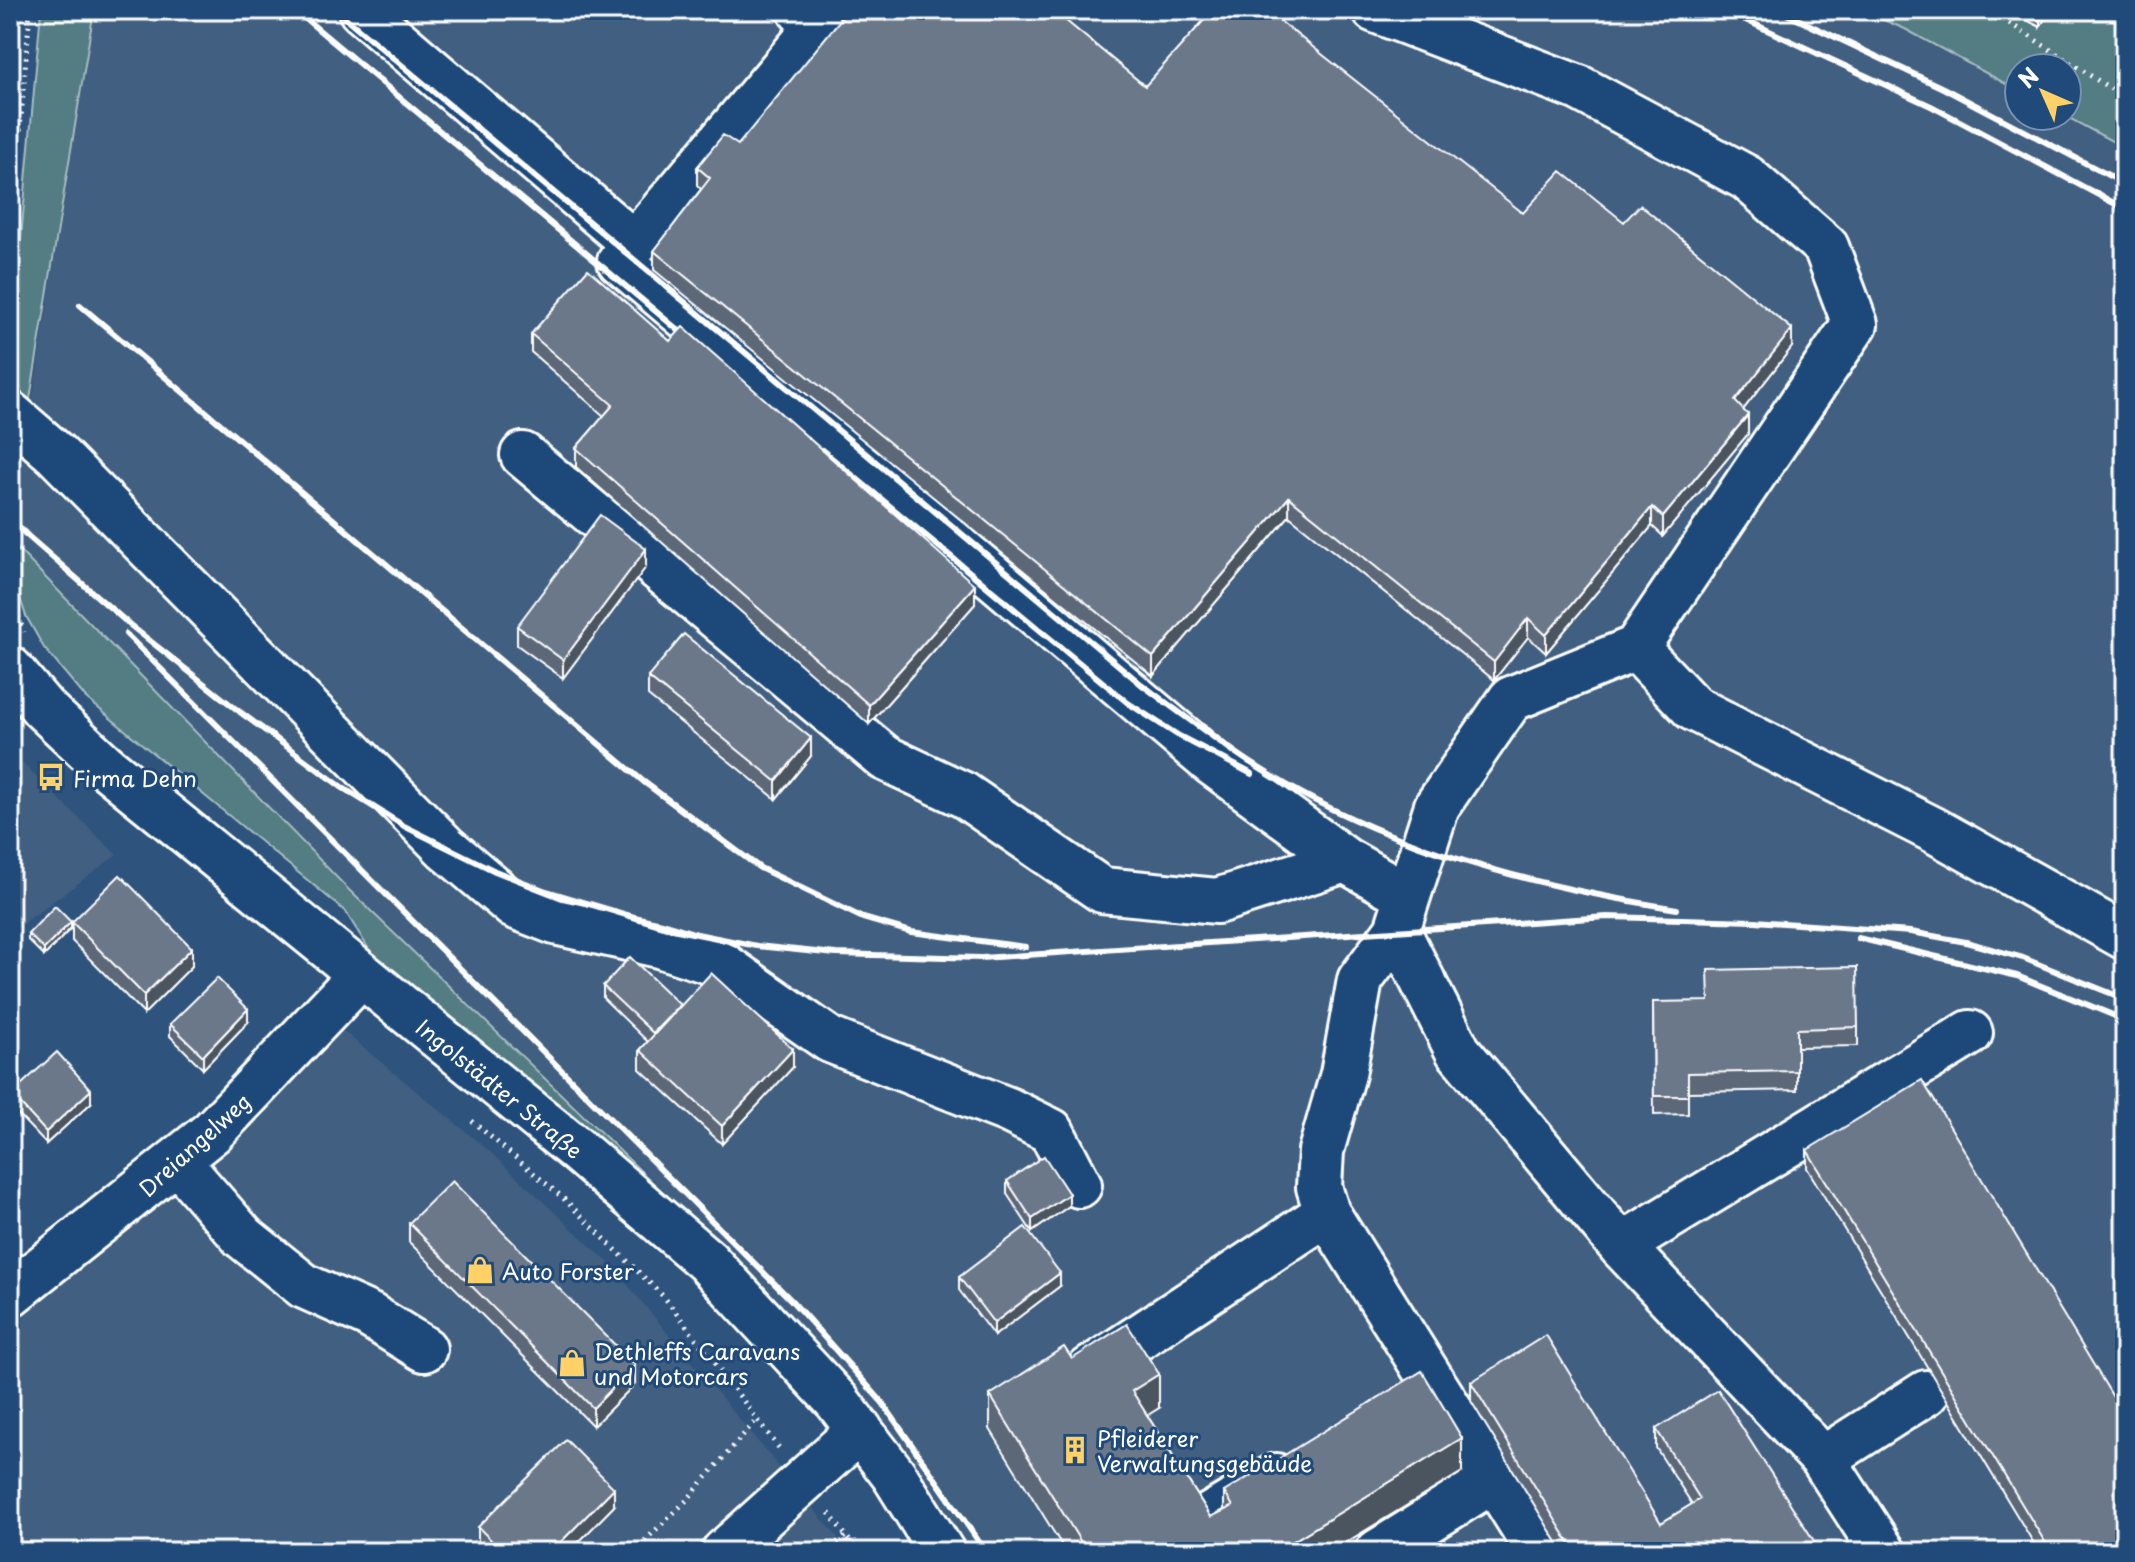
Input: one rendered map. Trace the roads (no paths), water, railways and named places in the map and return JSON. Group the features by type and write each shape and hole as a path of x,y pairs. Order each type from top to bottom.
{"street":[{"path":"361,10 633,243"},
{"path":"800,10 818,26 620,261 1088,661 1211,762 1345,860 1402,913 1458,1051 1621,1246 1823,1459 1883,1552"},
{"path":"1375,10 1593,95 1747,178 1826,247 1855,324 1636,648 1511,699 1437,806 1402,913 1360,980 1343,1074 1321,1151 1319,1187 1327,1213 1539,1552"},
{"path":"10,414 56,454 446,848 514,906 555,922 659,945 724,966 830,1040 1008,1110 1051,1131 1079,1185"},
{"path":"523,455 885,758 964,795 1102,890 1217,901 1345,860"},
{"path":"1636,648 1693,708 1934,830 2125,937"},
{"name":"Ingolstädter Straße","path":"10,669 43,708 104,765 686,1242 739,1293 860,1430 942,1552"},
{"name":"Dreiangelweg","path":"10,1294 178,1162 257,1088 361,975"},
{"path":"1621,1246 1970,1033"},
{"path":"178,1162 243,1237 304,1286 369,1315 424,1349"},
{"path":"1089,1370 1327,1213"},
{"path":"1393,1405 1432,1381"},
{"path":"1823,1459 1926,1393"},
{"path":"724,1552 860,1430"},
{"path":"1211,1515 1315,1452"},
{"path":"1378,1552 1495,1479"}],"railway":[{"path":"295,10 696,345"},
{"path":"336,10 1141,684 1246,759 1289,787 1355,820 1444,854 1536,881 1677,909"},
{"path":"1724,10 1931,106 2125,209"},
{"path":"1778,10 1943,88 2125,184"},
{"path":"80,305 644,782 760,868 863,918 911,932 1026,947"},
{"path":"822,450 1128,703 1179,736 1252,774"},
{"path":"10,518 30,538"},
{"path":"22,531 130,625 240,712 343,788 404,826 495,871 546,891 677,930 757,946 836,954 981,958 1607,917 1755,921 1911,932 1966,942 2023,958 2125,999"},
{"path":"126,634 791,1300 882,1402 986,1552"},
{"path":"1858,938 2017,976 2125,1020"}],"place":[{"name":"Firma Dehn","path":"51,777"},
{"name":"Auto Forster","path":"480,1270"},
{"name":"Dethleffs Caravans und Motorcars","path":"572,1363"},
{"name":"Pfleiderer Verwaltungsgebäude","path":"1075,1450"}]}
